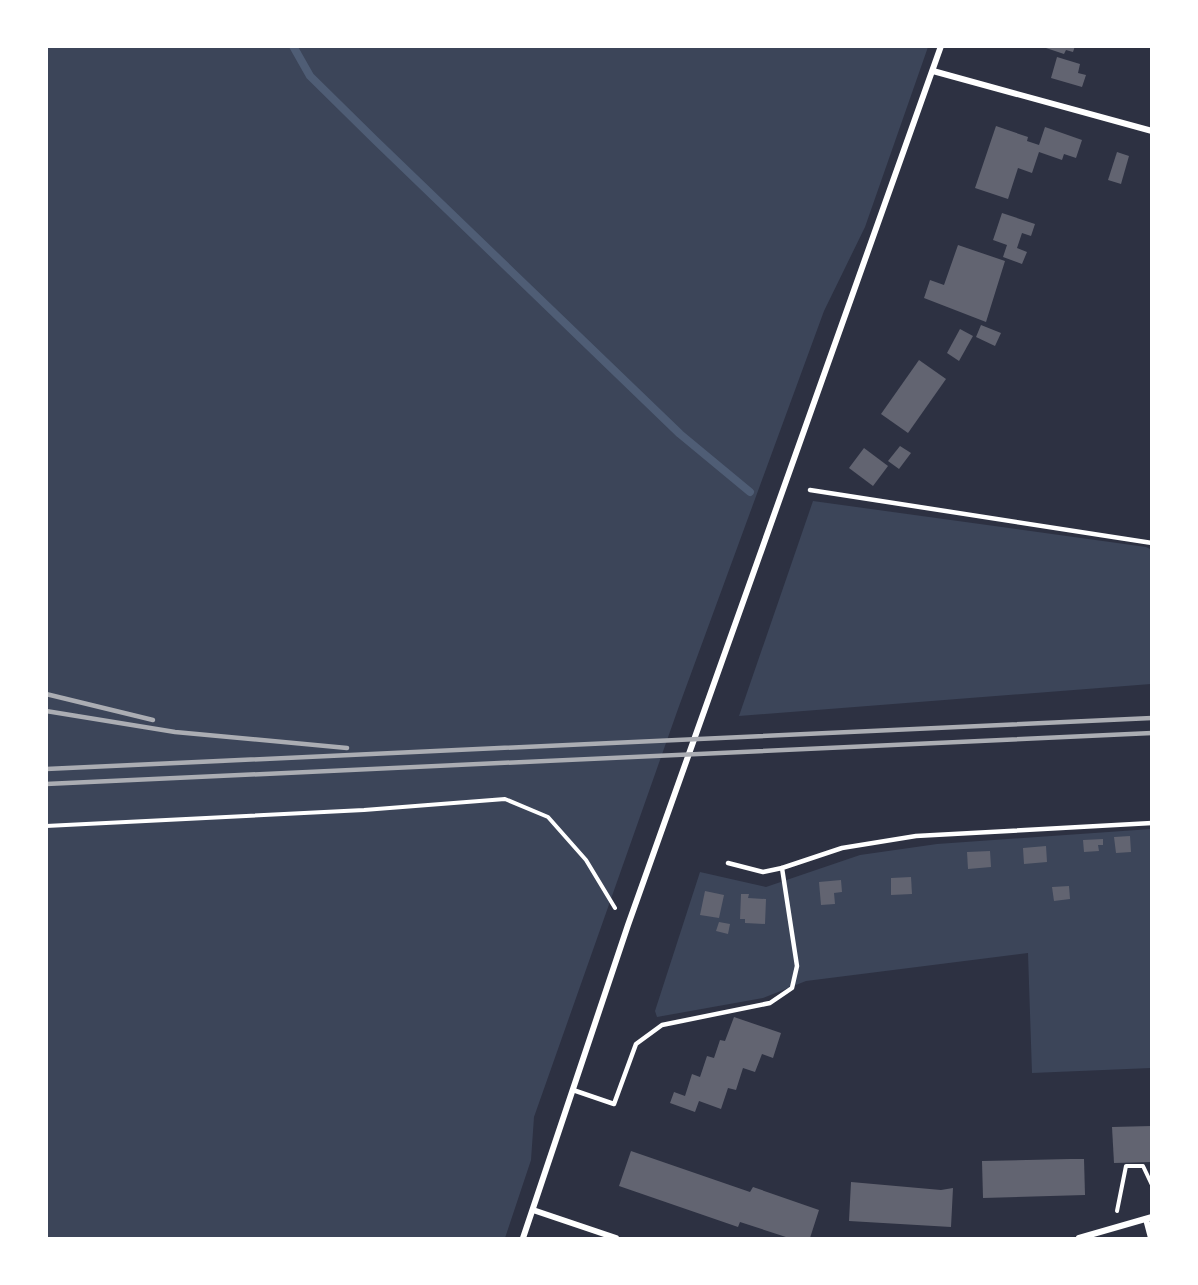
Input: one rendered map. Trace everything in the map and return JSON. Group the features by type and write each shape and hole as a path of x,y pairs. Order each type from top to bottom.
{"street":[{"path":"523,1239 693,738 941,46"},
{"path":"933,71 1152,131"},
{"path":"533,1210 616,1239"},
{"path":"1079,1239 1149,1218 1151,1239"}],"lane":[{"path":"810,490 1152,543"},
{"path":"728,863 763,872 842,848 916,836 1152,823"},
{"path":"573,1089 614,1104 636,1044 662,1025 771,1003 792,988 797,966 782,868"}],"path":[{"path":"46,826 364,810 505,799 548,818 586,860 615,908"},
{"path":"1113,1228 1126,1166 1143,1166 1152,1185"}],"shaded area":[{"path":"46,47 928,47 865,227 824,311 678,709 534,1117 531,1160 505,1238 47,1238"},
{"path":"813,501 1146,547 1152,550 1151,684 739,716"},
{"path":"1151,829 1151,1068 1032,1073 1028,953 806,981 763,998 657,1017 655,1011 700,872 766,887 860,855 937,844"}],"building":[{"path":"1040,46 1075,46 1073,52 1066,50 1064,54"},
{"path":"1057,57 1080,64 1078,73 1086,75 1082,87 1051,78"},
{"path":"996,126 1028,137 1027,141 1039,145 1045,127 1082,140 1076,158 1064,154 1062,160 1039,152 1032,173 1018,168 1008,199 975,188"},
{"path":"1117,152 1129,156 1121,184 1108,180"},
{"path":"1002,213 1035,224 1031,236 1022,233 1017,248 1027,252 1022,264 1003,257 1007,245 993,240"},
{"path":"958,245 1005,261 986,322 924,298 930,280 944,285"},
{"path":"981,325 1001,333 995,346 976,337"},
{"path":"960,329 973,336 959,361 947,353"},
{"path":"919,360 946,379 908,433 881,414"},
{"path":"900,446 911,453 899,469 888,461"},
{"path":"864,448 888,466 873,486 849,468"},
{"path":"1130,836 1131,852 1116,853 1114,837"},
{"path":"1103,839 1103,845 1098,845 1099,851 1084,852 1083,840"},
{"path":"1046,846 1047,862 1024,864 1023,848"},
{"path":"990,851 991,867 968,869 967,852"},
{"path":"911,877 912,894 891,895 891,878"},
{"path":"841,880 842,892 834,893 835,904 821,905 819,882"},
{"path":"1069,886 1070,899 1054,901 1052,887"},
{"path":"705,891 724,895 719,918 700,915"},
{"path":"741,894 749,894 748,898 766,899 765,924 745,923 745,919 740,919"},
{"path":"719,922 730,924 728,934 716,931"},
{"path":"734,1017 781,1033 773,1058 762,1054 755,1072 743,1068 736,1090 728,1088 721,1109 699,1101 695,1112 670,1103 674,1092 685,1096 692,1074 700,1077 707,1056 714,1058 720,1040 725,1041"},
{"path":"1152,1126 1152,1162 1114,1163 1112,1127"},
{"path":"631,1151 750,1192 753,1187 819,1210 810,1238 789,1238 740,1222 738,1227 619,1186"},
{"path":"1084,1159 1085,1195 983,1198 982,1161"},
{"path":"851,1182 941,1190 953,1188 951,1227 849,1221"}],"waterway":[{"path":"293,46 310,76 375,140 680,434 750,492"}],"railway":[{"path":"46,694 153,720"},
{"path":"46,711 175,732 347,748"},
{"path":"46,769 1152,718"},
{"path":"46,784 1152,733"}]}
